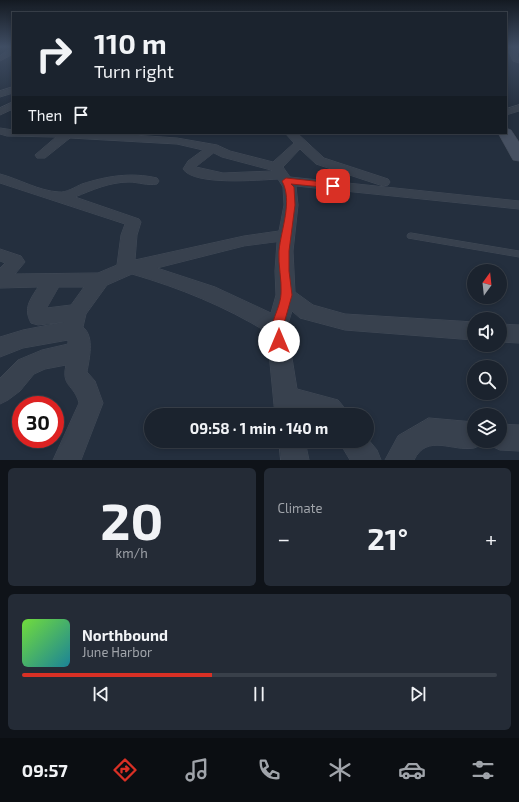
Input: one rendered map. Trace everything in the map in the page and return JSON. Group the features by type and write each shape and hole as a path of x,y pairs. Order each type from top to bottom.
{"street":[{"path":"0,94 12,90"},
{"path":"0,112 12,106"},
{"path":"507,112 519,108"},
{"path":"41,155 67,134 177,141 213,148 281,174 290,187 291,205 286,236 284,271 286,295 277,327 287,407 308,408"},
{"path":"507,134 519,156"},
{"path":"281,174 295,138 320,161 383,182"},
{"path":"213,148 192,164 189,169 197,173 232,177 281,174 519,205"},
{"path":"60,197 113,178 140,177 152,181"},
{"path":"0,178 133,222 129,235 128,268"},
{"path":"0,280 100,280 128,268 244,241 286,236"},
{"path":"0,255 16,262 0,280"},
{"path":"128,268 173,279 203,290 241,306 277,327"},
{"path":"0,347 74,321 100,280"},
{"path":"53,281 37,305 38,317 74,321"},
{"path":"286,295 307,312 345,322 467,331"},
{"path":"67,460 91,403 87,389 76,376 79,336 74,321"},
{"path":"507,333 519,334"},
{"path":"0,392 12,384 26,367 42,360 79,352"},
{"path":"399,460 407,445 429,431 467,434"},
{"path":"507,437 519,438"},
{"path":"293,448 295,460"},
{"path":"358,448 367,460"}],"lane":[{"path":"411,236 519,254"}],"route":[{"path":"279,341 277,327 286,295 284,251 291,205 290,187 286,181 333,186"}]}
